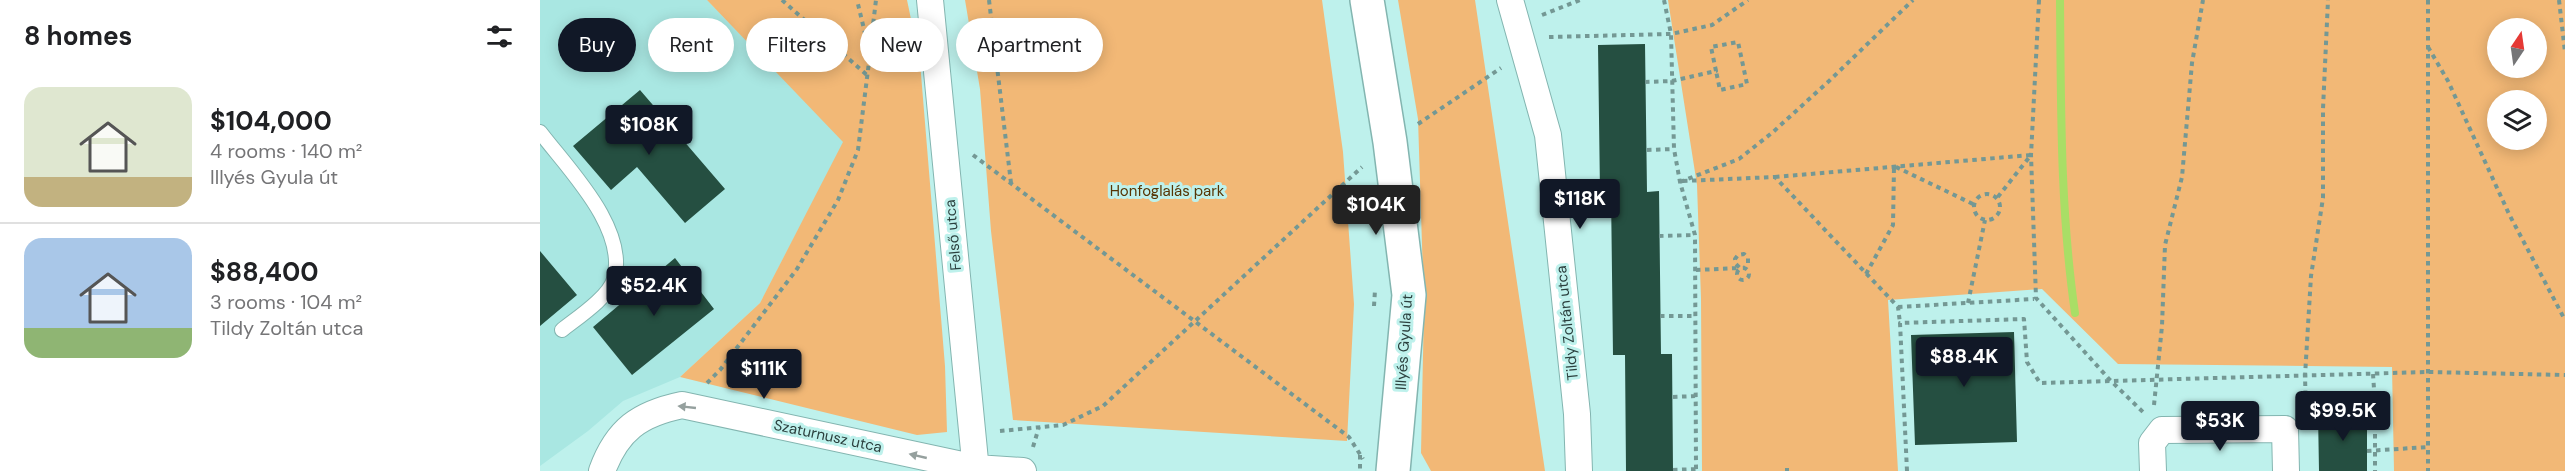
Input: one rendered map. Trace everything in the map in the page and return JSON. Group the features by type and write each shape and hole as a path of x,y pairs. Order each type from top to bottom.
{"street":[{"name":"Felső utca","path":"930,0 945,134 976,470"},
{"name":"Illyés Gyula út","path":"1367,0 1390,142 1409,295 1379,467"},
{"name":"Tildy Zoltán utca","path":"1510,0 1548,135 1577,414 1579,471"},
{"name":"Szaturnusz utca","path":"602,471 621,434 644,416 682,405 976,470 1023,471"},
{"path":"2153,471 2152,443 2157,426 2285,429 2286,471"}],"lane":[{"path":"540,132 602,214 615,248 614,280 600,299 562,330"}],"path":[{"path":"782,0 868,76"},
{"path":"857,0 861,18"},
{"path":"874,18 876,0"},
{"path":"989,0 1011,184"},
{"path":"1390,142 1521,38 1580,0"},
{"path":"1664,0 1671,34 1674,149 1680,182 1695,235 1696,270 1696,470 1673,470"},
{"path":"1521,38 1671,34 1712,25 1748,0"},
{"path":"1680,182 1739,159 1747,153 1875,39 1913,0"},
{"path":"2039,0 2031,155 2036,298 2110,380 2157,426"},
{"path":"2157,426 2156,379 2162,326 2165,245 2182,177 2192,63 2203,0"},
{"path":"2305,376 2312,276 2323,198 2323,109 2328,0"},
{"path":"2428,0 2428,471"},
{"path":"2559,0 2565,52"},
{"path":"1738,42 1747,84 1719,90 1716,71 1710,47 1738,42"},
{"path":"2428,45 2448,81 2509,214 2565,320"},
{"path":"1646,82 1672,81 1716,71"},
{"path":"682,405 720,370 771,305 797,269 838,200 858,150 868,72"},
{"path":"945,134 1349,437 1359,456 1360,471"},
{"path":"1647,150 1674,149"},
{"path":"1680,182 1775,177 2031,155"},
{"path":"1997,198 2031,155"},
{"path":"972,432 1063,424 1103,406 1367,162 1368,174"},
{"path":"1894,166 1975,205"},
{"path":"1866,274 1893,225 1894,166"},
{"path":"1775,177 1898,308 1907,471"},
{"path":"1989,194 1997,198 2000,205 1999,213 1993,219 1985,220 1978,216 1975,205 1982,195 1989,194"},
{"path":"1968,303 1985,220"},
{"path":"1659,236 1695,235"},
{"path":"1696,270 1742,268"},
{"path":"1374,313 1376,279"},
{"path":"1898,308 2034,299"},
{"path":"1660,316 1696,316"},
{"path":"1900,323 2024,319 2027,362 2040,383 2428,372 2565,375"},
{"path":"2373,374 2376,471"},
{"path":"1673,397 1695,396"},
{"path":"2306,405 2374,404"},
{"path":"2367,451 2428,447"},
{"path":"1359,456 1363,449"},
{"path":"1359,456 1379,467"}],"shaded area":[{"path":"540,0 707,0 724,18 648,18 648,72 734,72 734,28 746,40 746,72 776,72 844,142 760,303 680,377 623,401 588,431 540,466"}],"green space":[{"path":"707,0 907,0 911,18 860,18 860,72 921,72 945,366 947,432 917,435 680,377 760,303 843,142 776,72 848,72 848,18 746,18 746,41 734,28 734,18 724,18"},
{"name":"Honfoglalás park","path":"965,0 1322,0 1343,152 1354,304 1347,441 1013,420 991,231 977,72 1103,72 1103,18 968,18"},
{"path":"1398,0 1475,0 1545,471 1431,471 1421,453 1424,307 1418,119"},
{"path":"1668,0 2565,0 2565,471 2394,471 2392,367 2118,364 2042,289 1888,300 1898,471 1702,471 1701,298 1697,185"}],"building":[{"path":"1645,44 1647,192 1659,191 1661,354 1672,354 1673,471 1626,471 1625,355 1613,355 1611,192 1600,192 1598,45"},
{"path":"640,90 725,189 685,223 637,167 611,190 573,146"},
{"path":"540,251 577,295 540,326"},
{"path":"675,258 714,309 632,375 593,327"},
{"path":"2014,332 2017,442 1915,445 1911,335"},
{"path":"2367,412 2367,471 2319,471 2318,413"}],"waterway":[{"path":"2060,0 2064,196 2075,313"}]}
